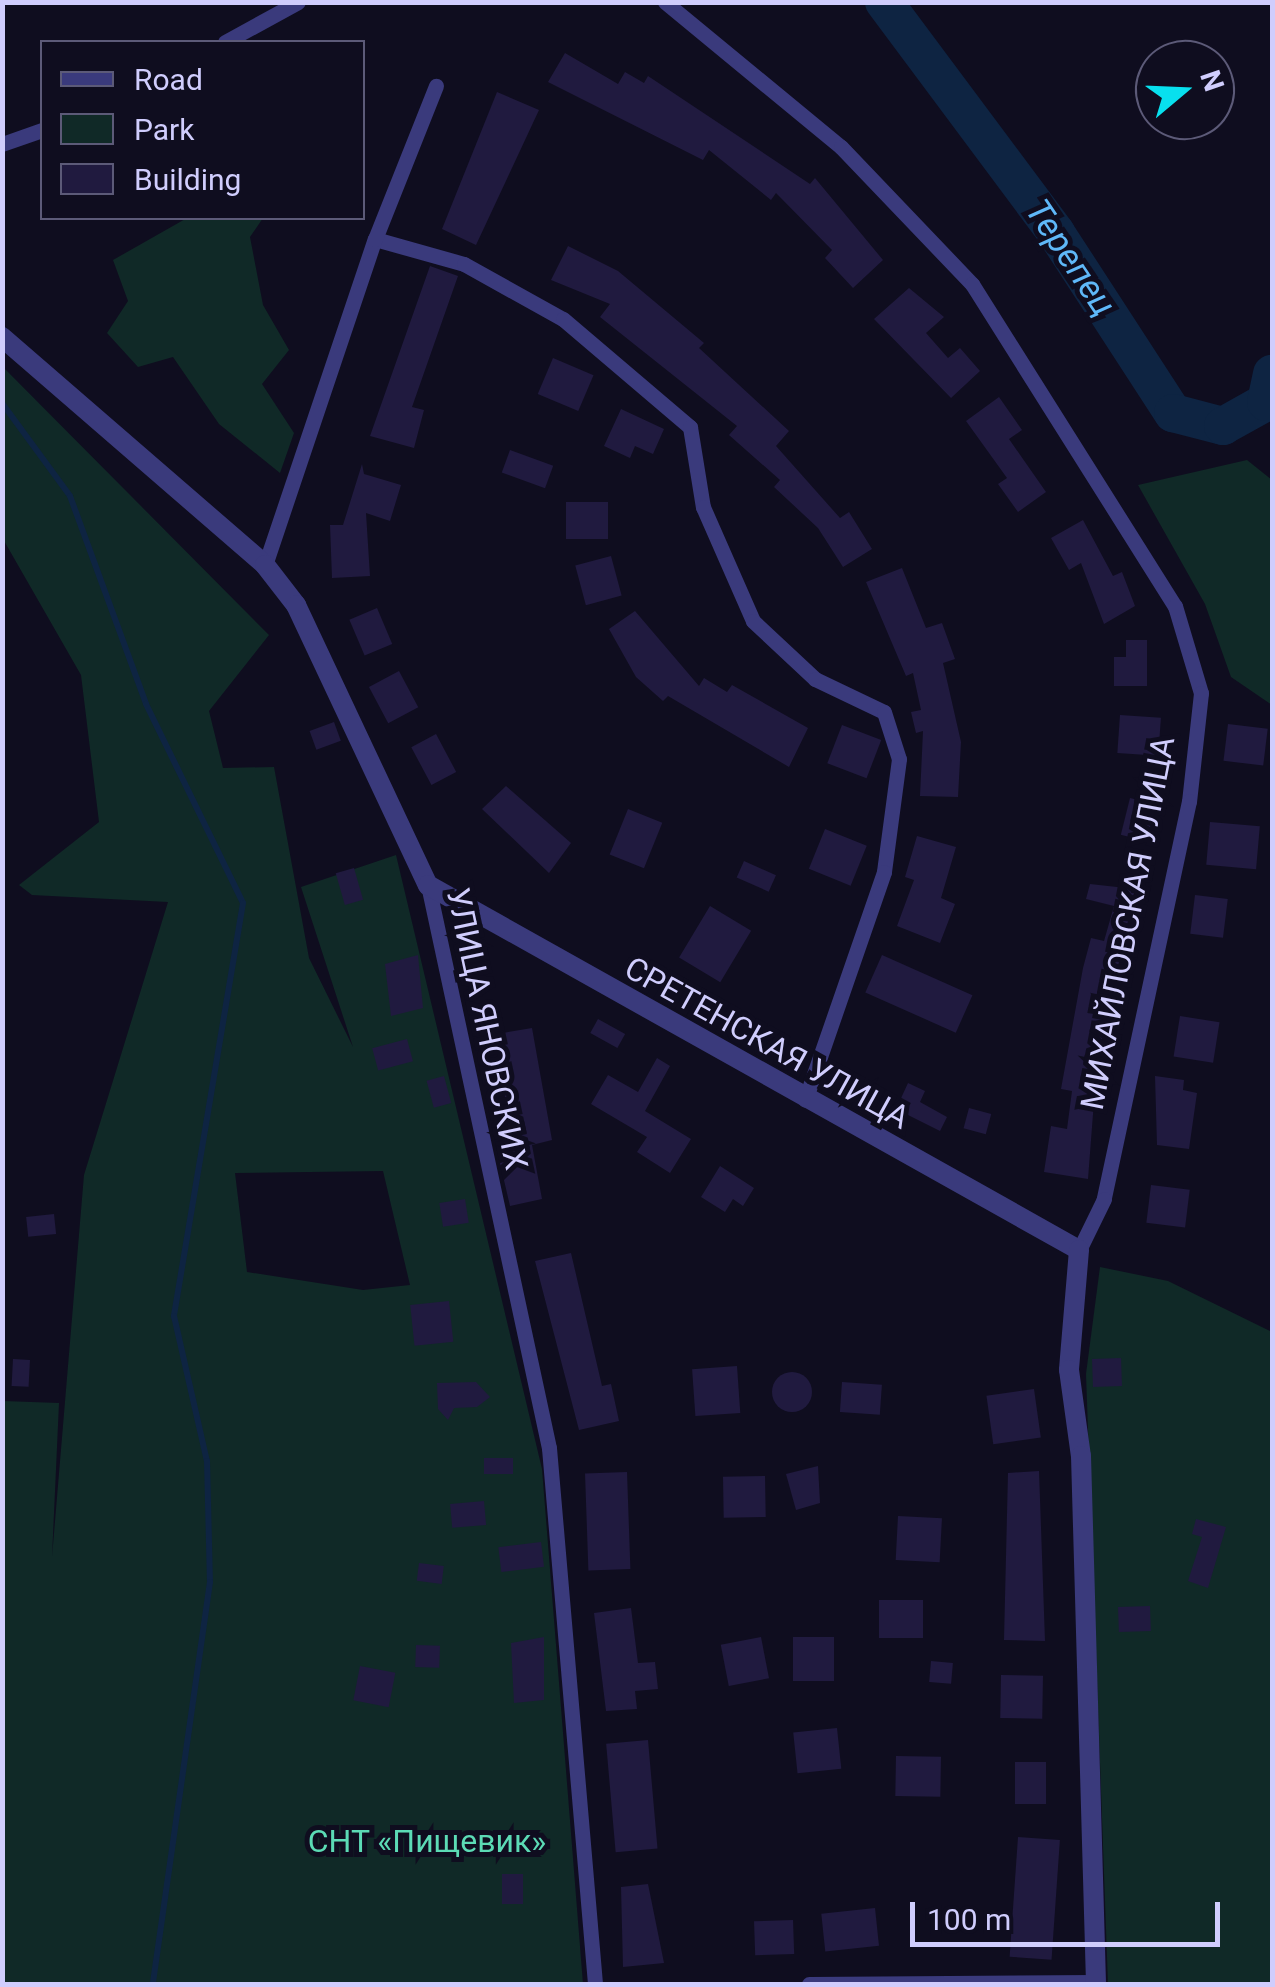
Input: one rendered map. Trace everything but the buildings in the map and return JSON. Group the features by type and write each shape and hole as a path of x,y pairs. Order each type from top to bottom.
{"street":[{"path":"228,40 298,2"},
{"name":"МИХАЙЛОВСКАЯ УЛИЦА","path":"665,2 841,147 972,284 1175,606 1201,692 1189,801 1104,1199 1079,1250 1069,1370 1081,1456 1096,1983"},
{"path":"265,566 375,239 436,86"},
{"path":"2,144 40,131"},
{"path":"375,239 464,264 563,319 690,427 703,507 752,621 815,680 884,712 899,759 884,872 804,1100"},
{"name":"УЛИЦА ЯНОВСКИХ","path":"2,337 265,566 296,605 428,885 549,1448 595,1984"},
{"name":"СРЕТЕНСКАЯ УЛИЦА","path":"428,885 804,1100 1079,1250"},
{"path":"809,1984 1096,1983"}],"green space":[{"path":"183,220 262,220 250,237 263,305 289,350 262,384 294,433 280,473 219,424 173,357 138,367 107,333 128,301 113,260"},
{"name":"СНТ «Пищевик»","path":"2,366 269,635 209,711 223,768 274,767 309,958 353,1047 301,887 396,855 542,1469 583,1984 3,1984 3,1401 59,1403 52,1557 84,1175 168,902 32,895 19,885 99,822 81,675 3,539","holes":["383,1171 410,1285 363,1290 247,1272 235,1173"]},
{"path":"1247,460 1272,480 1272,705 1231,677 1205,604 1138,485"},
{"path":"1100,1267 1168,1281 1272,1332 1272,1984 1108,1984 1086,1374"}],"waterway":[{"name":"Терепец","path":"884,2 1056,233 1173,413 1223,426 1266,402 1272,374"},
{"path":"2,403 70,496 146,704 243,903 174,1316 207,1461 210,1582 153,1984"}]}
